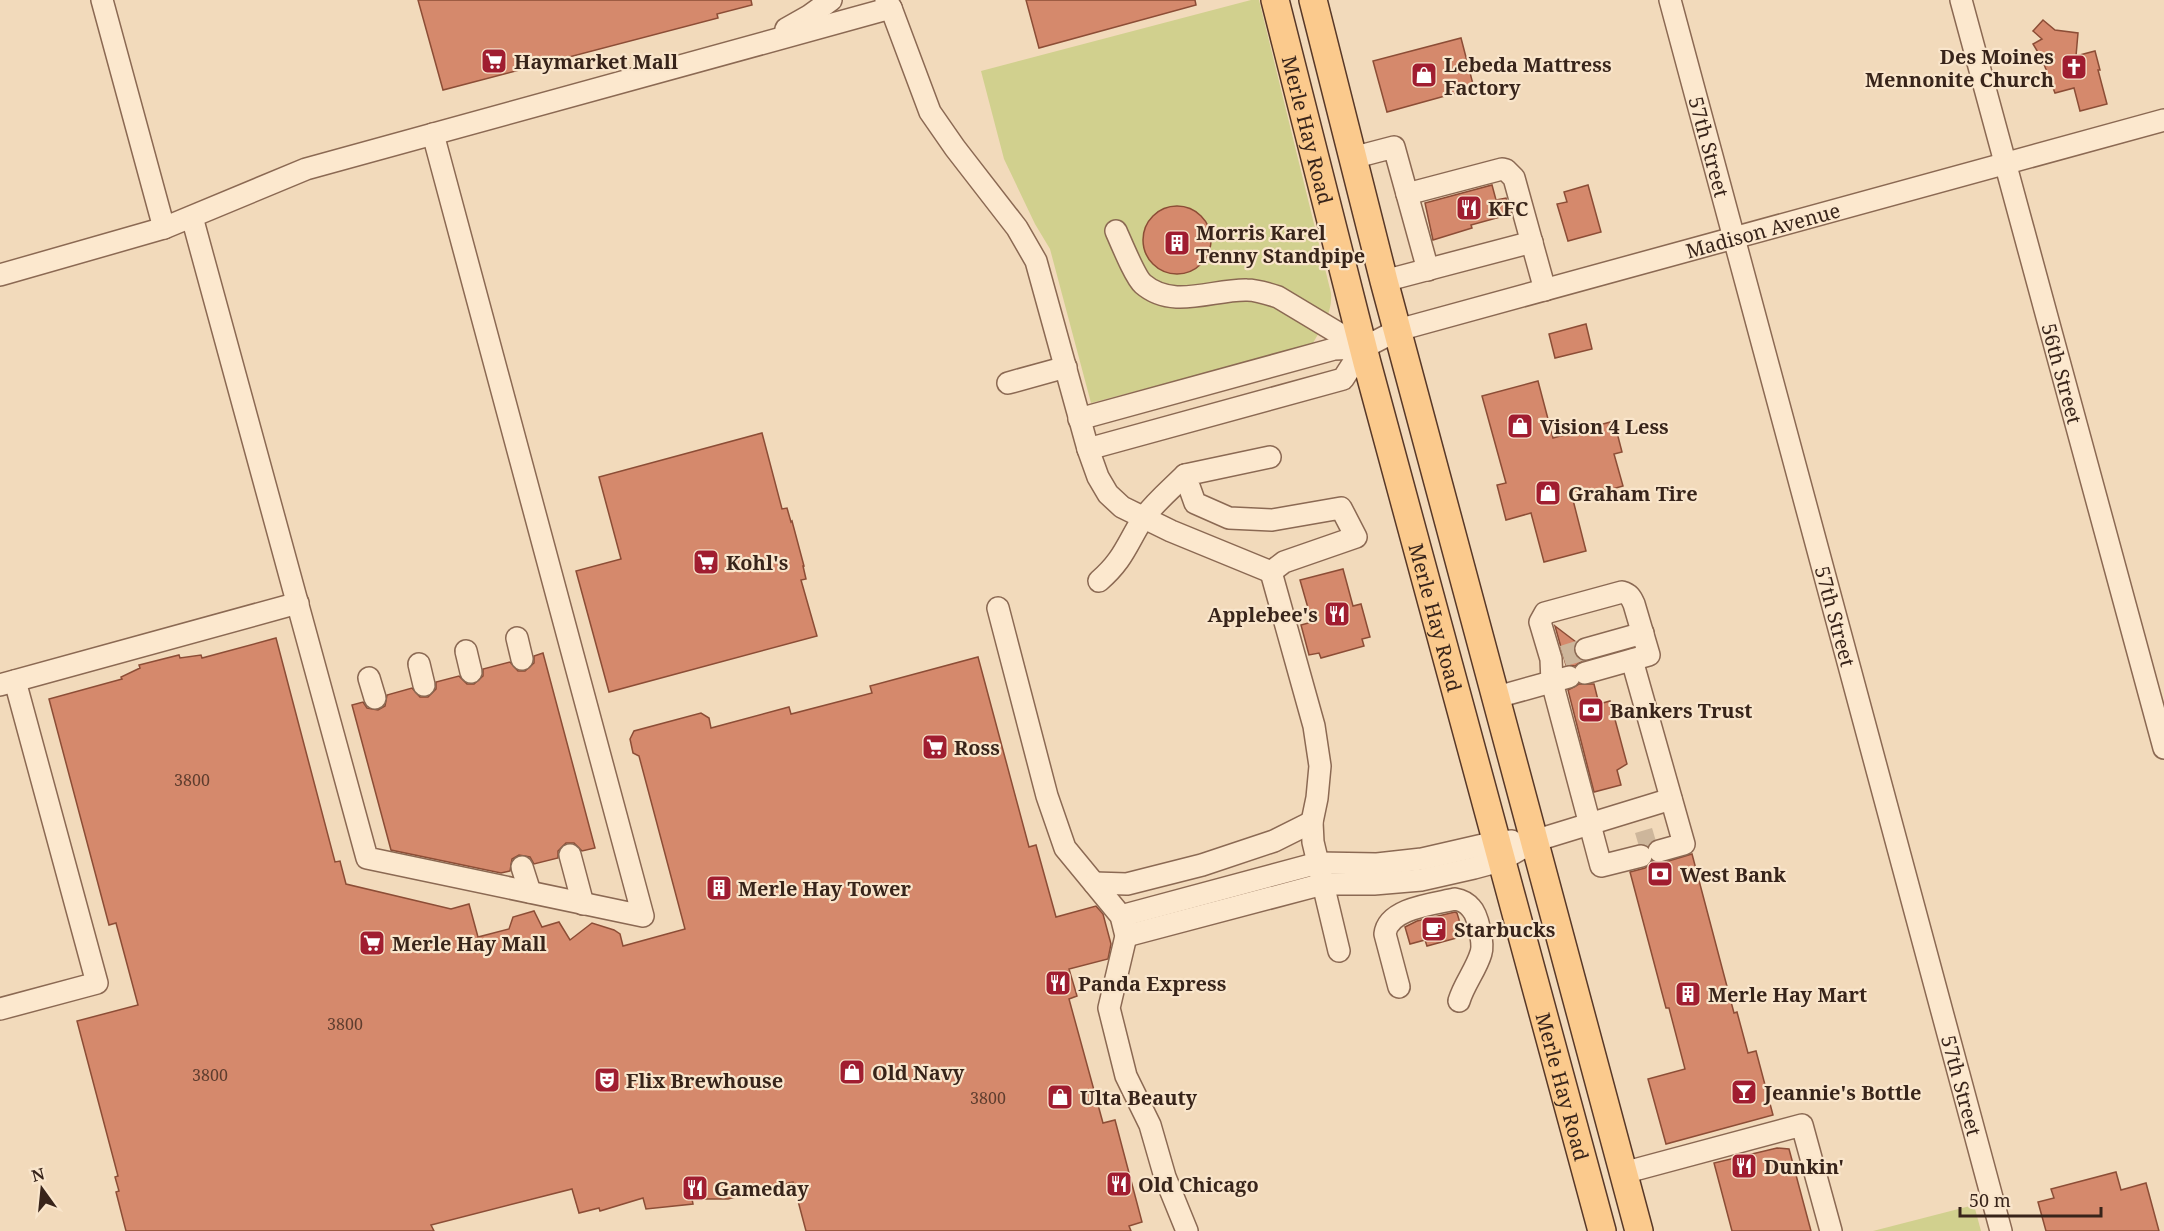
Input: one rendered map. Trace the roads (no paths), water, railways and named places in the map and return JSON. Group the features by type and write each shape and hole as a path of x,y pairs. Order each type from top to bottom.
{"main road":[{"name":"Merle Hay Road","path":"1275,0 1363,348 1602,1231"},
{"name":"Merle Hay Road","path":"1313,0 1384,281 1639,1231"}],"street":[{"path":"102,0 164,228"},
{"path":"756,45 809,16 831,0"},
{"name":"57th Street","path":"1670,0 2001,1231"},
{"name":"56th Street","path":"1961,0 2164,748"},
{"path":"0,275 164,228 306,169 756,45 888,4 930,112 1017,228 1036,261 1088,449 1098,477 1108,494 1122,507 1143,518 1271,572"},
{"name":"Madison Avenue","path":"1363,348 1398,330 2164,120"},
{"path":"192,217 367,858 472,875 530,892 643,916 433,134"},
{"path":"1352,158 1394,147 1428,270"},
{"path":"1407,194 1502,169 1506,170 1514,178 1545,290"},
{"path":"1116,231 1142,283 1156,291 1172,296 1191,297 1248,289 1268,294 1278,297 1363,348"},
{"path":"1384,281 1532,242"},
{"path":"1079,418 1334,349 1363,348"},
{"path":"1088,449 1343,379 1363,348"},
{"path":"1008,383 1066,368"},
{"path":"1099,581 1116,566 1143,518 1185,475 1270,457"},
{"path":"1185,475 1195,503 1229,518 1272,520 1341,508 1356,537 1284,562 1271,572"},
{"path":"1271,572 1314,726 1320,766 1312,822 1313,843 1339,951"},
{"path":"1497,697 1569,677 1632,660 1648,655 1630,596 1622,592 1545,613 1540,622 1569,677 1589,824 1600,860 1682,838 1632,660"},
{"path":"0,1009 97,983 7,683 298,603"},
{"path":"998,608 1047,796 1065,848 1094,883 1124,926 1109,1008 1126,1076 1150,1125 1165,1178 1186,1231"},
{"path":"1586,649 1642,633"},
{"path":"516,638 522,659"},
{"path":"466,651 471,672"},
{"path":"419,664 424,685"},
{"path":"369,678 375,698"},
{"path":"1124,926 1323,884 1374,884 1421,880 1498,851 1671,799"},
{"path":"1094,883 1126,884 1202,865 1274,842 1312,822"},
{"path":"1124,926 1167,904 1318,863 1377,864 1498,851"},
{"path":"570,855 584,904"},
{"path":"1167,904 1202,865"},
{"path":"522,867 530,892"},
{"path":"1399,987 1385,934 1390,920 1400,914 1455,899 1471,908 1475,914 1482,945 1481,954 1463,987 1459,1001"},
{"path":"1623,1173 1802,1125 1831,1231"}],"tunnel":[{"path":"1563,656 1586,649"},
{"path":"1638,843 1655,838"}],"place":[{"name":"Haymarket Mall","path":"494,61"},
{"name":"Des Moines Mennonite Church","path":"2074,67"},
{"name":"Lebeda Mattress Factory","path":"1424,75"},
{"name":"KFC","path":"1469,208"},
{"name":"Morris Karel Tenny Standpipe","path":"1177,243"},
{"name":"Vision 4 Less","path":"1520,426"},
{"name":"Graham Tire","path":"1548,493"},
{"name":"Kohl's","path":"706,562"},
{"name":"Applebee's","path":"1337,614"},
{"name":"Bankers Trust","path":"1591,710"},
{"name":"Ross","path":"935,747"},
{"name":"West Bank","path":"1660,874"},
{"name":"Merle Hay Tower","path":"719,888"},
{"name":"Starbucks","path":"1434,929"},
{"name":"Merle Hay Mall","path":"372,943"},
{"name":"Panda Express","path":"1058,983"},
{"name":"Merle Hay Mart","path":"1688,994"},
{"name":"Old Navy","path":"852,1072"},
{"name":"Flix Brewhouse","path":"607,1080"},
{"name":"Jeannie's Bottle","path":"1744,1092"},
{"name":"Ulta Beauty","path":"1060,1097"},
{"name":"Dunkin'","path":"1744,1166"},
{"name":"Old Chicago","path":"1119,1184"},
{"name":"Gameday","path":"695,1188"}]}
